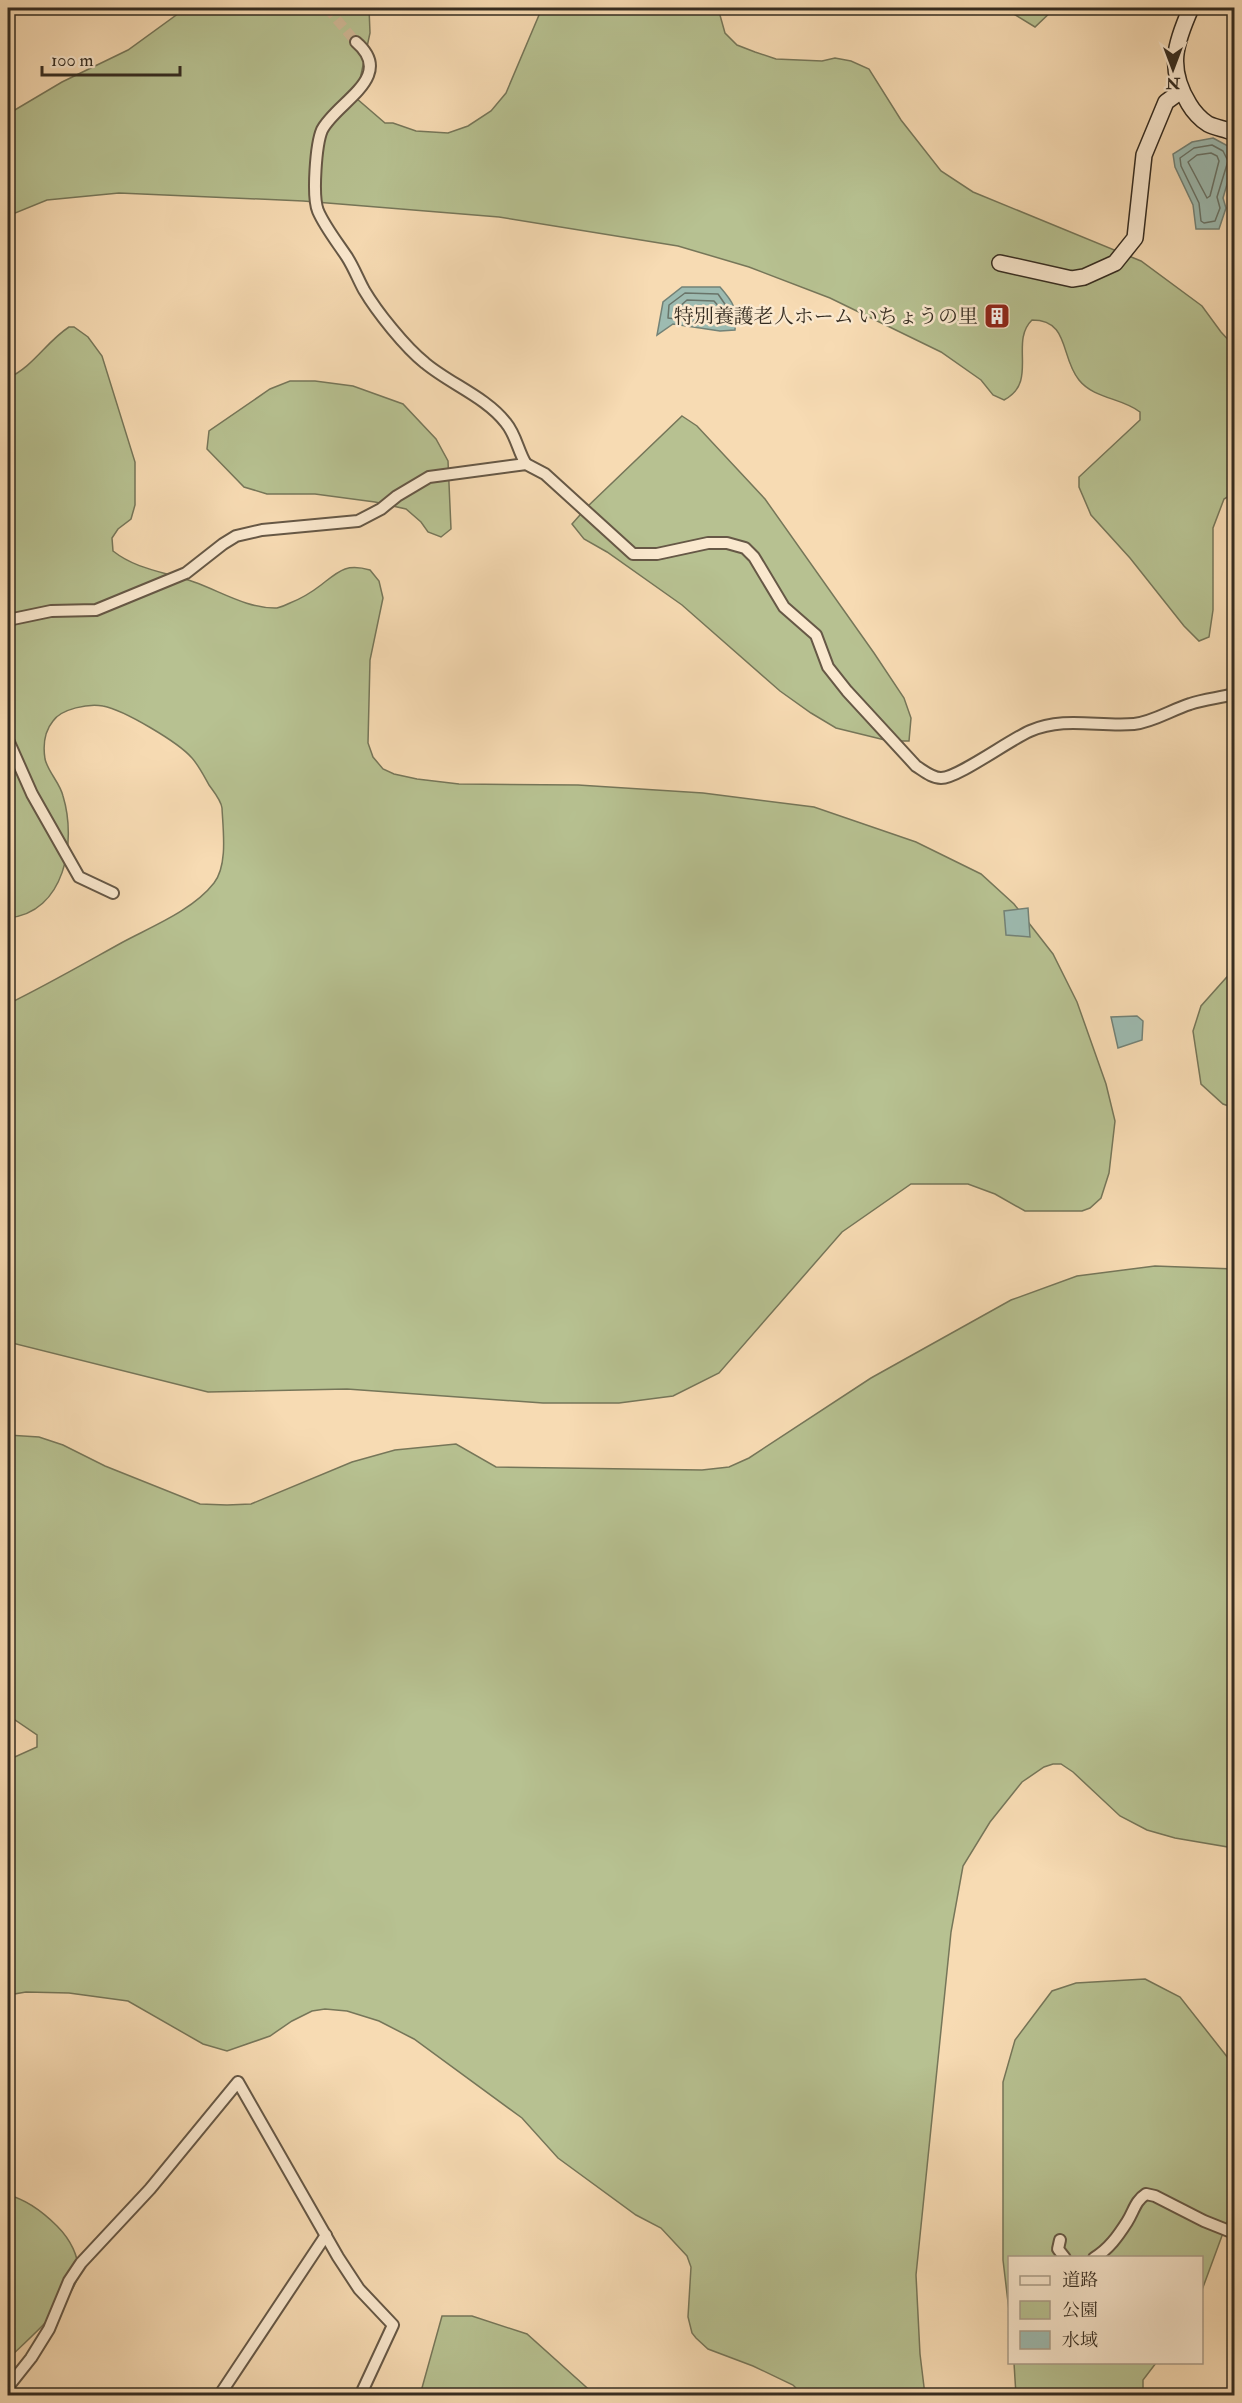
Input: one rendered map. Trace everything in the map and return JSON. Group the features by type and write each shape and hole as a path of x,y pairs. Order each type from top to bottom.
{"street":[{"path":"1191,8 1180,33 1174,63 1181,91 1192,109 1206,123 1234,132"},
{"path":"356,42 362,47 369,61 369,73 364,85 322,130 314,189 317,210 348,259 367,295 401,340 425,364 489,407 506,422 526,464"},
{"path":"1000,263 1072,279 1084,277 1115,263 1135,238 1144,155 1153,129 1166,102 1181,91"},
{"path":"8,620 51,610 96,610 186,573 237,536 262,530 358,521 381,509 397,496 429,477 526,464 545,474 633,555 657,554 708,543 727,543 745,548 754,557 784,607 816,635 828,667 847,691 916,766 940,778 958,771 1030,730 1050,724 1085,722 1107,725 1136,724 1191,704 1234,694"},
{"path":"8,740 32,794 80,877 113,893"},
{"path":"8,2387 31,2358 48,2329 69,2281 81,2263 150,2189 238,2082 359,2289 393,2325 360,2396"},
{"path":"1097,2256 1112,2245 1139,2198 1146,2194 1155,2196 1204,2221 1234,2233"},
{"path":"219,2396 326,2235"},
{"path":"1060,2240 1058,2249 1063,2256"}],"green space":[{"path":"186,8 369,8 370,33 356,98 385,123 393,123 416,131 448,133 468,126 491,111 506,93 542,8 718,8 725,33 737,45 776,59 822,61 835,58 851,61 869,69 901,120 941,171 973,192 1141,261 1202,306 1234,346 1234,493 1224,499 1213,528 1213,610 1209,637 1199,641 1184,626 1130,558 1091,515 1079,487 1079,477 1140,420 1140,412 1085,386 1073,371 1059,333 1053,326 1044,322 1032,320 1026,329 1023,339 1020,383 1004,400 993,395 981,380 941,352 830,298 749,267 678,246 499,217 303,201 119,193 47,200 8,216 8,114 62,82 128,50"},
{"path":"1004,8 1055,8 1035,27"},
{"path":"69,327 74,327 88,337 102,356 135,462 135,505 131,519 118,529 112,538 113,551 142,567 194,582 245,603 266,608 277,608 298,599 338,572 349,568 370,570 379,581 383,598 370,660 368,743 373,757 383,769 417,779 459,784 578,785 703,793 814,807 916,842 981,874 1014,904 1053,954 1077,1002 1106,1084 1115,1121 1109,1173 1101,1198 1090,1208 1082,1211 1025,1211 995,1194 968,1184 911,1184 842,1232 719,1373 673,1396 619,1403 543,1403 347,1389 208,1392 8,1342 8,1004 184,909 214,883 221,867 224,847 220,802 197,764 185,751 150,727 112,709 90,705 69,710 53,721 44,744 45,759 61,791 67,814 67,853 62,872 54,889 43,903 27,913 8,918 8,378 25,368"},
{"path":"290,381 315,381 353,386 403,404 436,439 448,461 451,529 441,537 428,532 421,522 406,509 375,502 315,494 267,494 244,487 207,449 209,431 270,389"},
{"path":"682,416 697,426 765,499 874,653 904,698 911,718 909,741 889,741 836,728 811,713 780,691 682,605 607,552 584,539 572,524"},
{"path":"1234,969 1234,1108 1223,1104 1201,1084 1193,1031 1201,1006"},
{"path":"1155,1266 1234,1269 1234,1848 1175,1838 1147,1830 1120,1816 1073,1772 1061,1764 1053,1764 1044,1767 1022,1782 990,1822 963,1866 951,1932 916,2275 920,2354 925,2395 803,2395 793,2385 753,2366 708,2349 692,2333 688,2317 691,2267 687,2256 661,2228 636,2215 558,2158 522,2118 414,2039 379,2021 347,2011 325,2009 312,2011 270,2036 227,2051 203,2044 128,2001 69,1993 26,1992 8,1995 8,1760 37,1747 37,1735 15,1720 8,1719 8,1435 39,1437 63,1445 105,1466 200,1504 251,1504 352,1462 395,1450 456,1444 496,1467 702,1470 729,1467 749,1458 871,1378 1011,1300 1077,1276"},
{"path":"1145,1979 1180,1997 1228,2058 1234,2070 1234,2187 1230,2214 1203,2287 1203,2256 1008,2256 1008,2302 1003,2260 1003,2082 1015,2040 1052,1991 1076,1983"},
{"path":"8,2195 35,2207 57,2226 73,2249 78,2275 75,2285 59,2308 8,2359"},
{"path":"442,2316 472,2316 527,2334 595,2395 420,2395"},
{"path":"1014,2364 1155,2364 1143,2380 1143,2396 1016,2395"}],"water":[{"path":"1213,138 1228,146 1234,160 1223,198 1226,208 1219,229 1196,229 1193,205 1175,167 1173,154 1192,142"},
{"path":"682,287 720,287 734,306 735,330 720,331 673,324 657,335 663,302"},
{"path":"1028,908 1030,937 1006,935 1004,911"},
{"path":"1137,1016 1143,1021 1142,1040 1118,1048 1111,1017"}],"tunnel":[{"path":"327,8 356,42"}],"place":[{"name":"特別養護老人ホーム いちょうの里","path":"997,316"}]}
